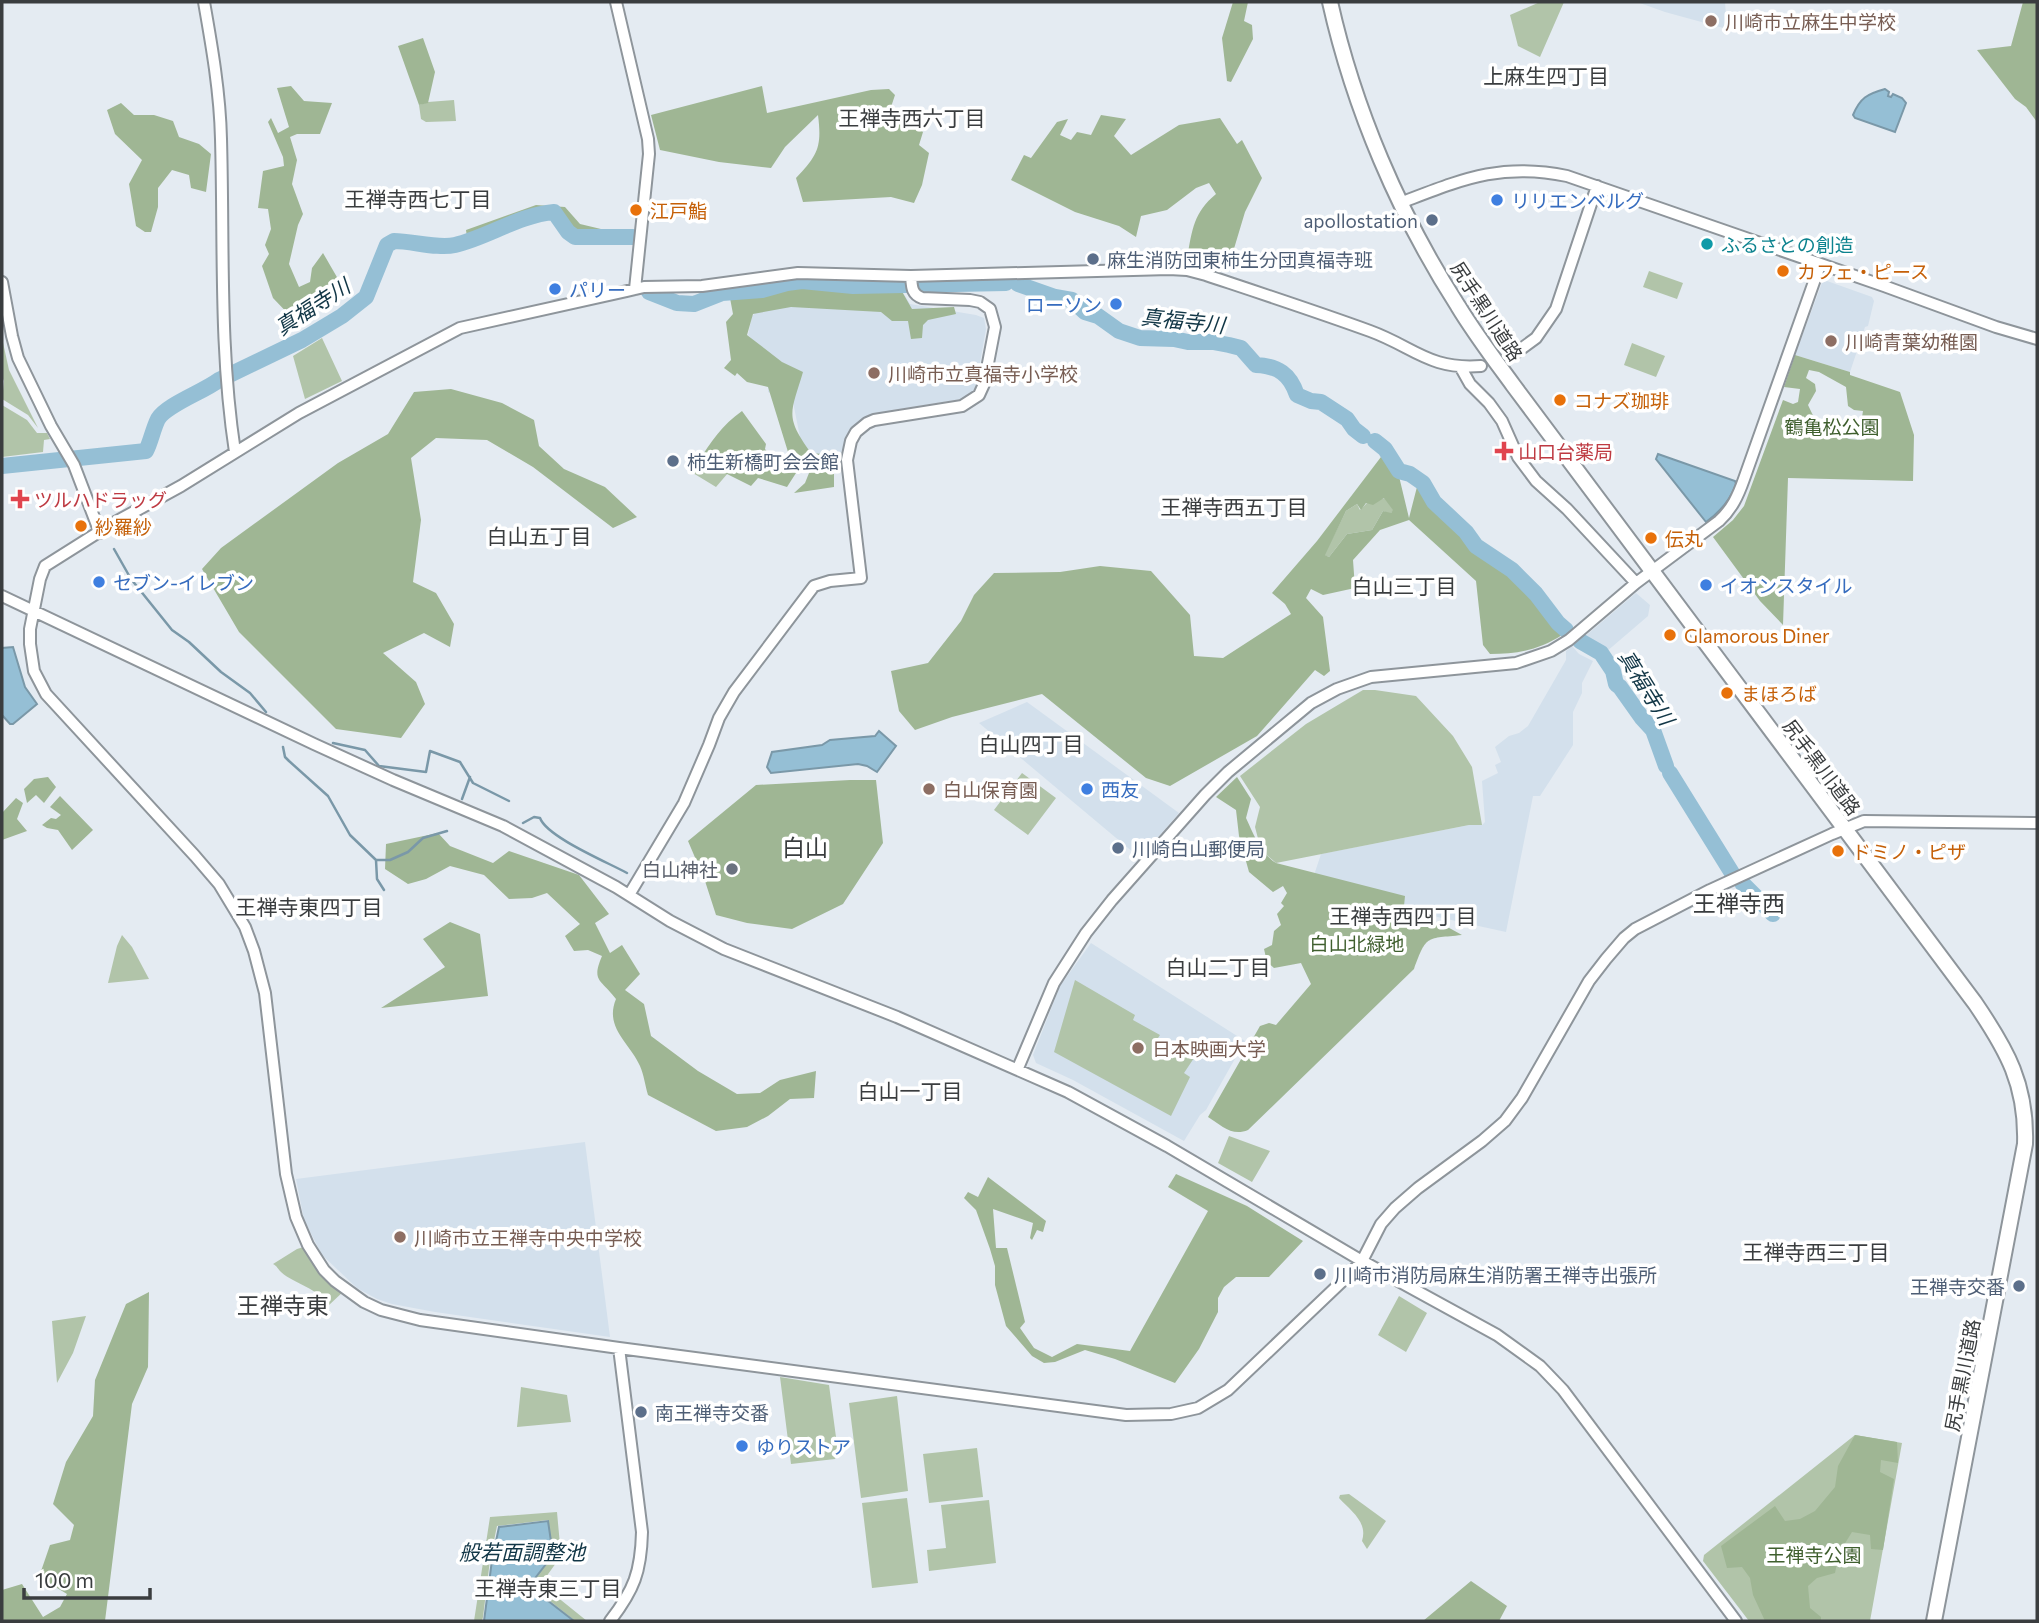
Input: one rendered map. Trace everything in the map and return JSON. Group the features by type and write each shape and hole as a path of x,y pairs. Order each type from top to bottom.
{"main road":[{"name":"尻手黒川道路","path":"1330,2 1359,102 1400,203 1473,330 1993,1030 2020,1088 2026,1121 2025,1144 1934,1621"}],"street":[{"path":"204,2 215,66 221,138 225,374 235,452"},
{"path":"615,2 648,139 649,154 635,289"},
{"path":"1400,203 1455,182 1489,173 1522,170 1567,176 2037,339"},
{"path":"1510,357 1536,338 1556,309 1597,186"},
{"path":"1018,1069 1054,983 1086,933 1112,900 1221,779 1311,704 1337,689 1371,677 1516,663 1551,651 1719,521 1737,500 1820,265"},
{"path":"1481,366 1461,368 1443,365 1374,332 1192,271 1093,270 912,282 798,273 702,286 635,289 460,328 299,413 46,566 40,579 30,629 30,653 41,687 219,884 244,928 254,951 265,993 286,1174 296,1217 308,1245 324,1270 364,1302 400,1316 619,1348 1126,1415 1177,1414 1198,1408 1228,1390 1352,1272 1362,1261 1381,1224 1395,1208 1505,1121 1522,1098 1589,981 1624,938 1635,929 1674,908 1864,821 2037,823"},
{"path":"2,282 18,358 70,458 100,533"},
{"path":"629,895 684,803 719,718 734,692 814,586 830,581 861,578 847,460 848,448 856,432 874,420 962,406 979,395 984,384 995,327 990,309 980,302 970,300 916,296 912,282"},
{"path":"1461,368 1470,384 1502,421 1518,457 1536,481 1567,509 1636,583"},
{"path":"2,596 314,744 503,826 629,895 670,921 724,948 905,1020 1068,1092 1167,1146 1362,1261 1497,1335 1540,1366 1563,1390 1736,1621"},
{"path":"610,1621 634,1586 642,1550 619,1348"}],"shaded area":[{"name":"川崎市立麻生中学校","path":"1637,2 1725,2 1727,29 1665,12"},
{"name":"川崎青葉幼稚園","path":"1827,281 1872,297 1874,301 1868,326 1865,327 1850,372 1795,355 1822,283"},
{"name":"川崎市立真福寺小学校","path":"801,285 824,289 902,291 910,304 984,318 986,329 976,385 971,395 962,399 876,413 851,429 839,457 812,456 801,442 793,402 768,392 771,361 748,335 752,316 780,291"},
{"path":"1636,593 1650,605 1648,616 1606,652 1583,638"},
{"path":"1572,646 1579,654 1593,661 1582,683 1582,693 1573,712 1573,745 1540,796 1533,796 1506,932 1360,900 1313,878 1321,854 1469,825 1482,825 1485,822 1482,781 1498,773 1495,765 1501,762 1495,747 1528,726 1566,660 1566,651"},
{"path":"1027,702 1179,813 1140,858 979,723"},
{"name":"日本映画大学","path":"1091,943 1245,1041 1206,1110 1184,1141 1073,1080 1036,1063 1033,1055 1060,986"},
{"path":"585,1142 610,1337 435,1312 377,1299 357,1288 322,1255 304,1220 296,1179"}],"green space":[{"path":"1233,2 1248,2 1244,21 1252,25 1253,39 1231,82 1227,81 1222,38"},
{"path":"1540,2 1564,2 1540,57 1518,46 1510,15"},
{"path":"2023,2 2037,2 2037,122 2026,107 2015,99 1977,50 2011,46"},
{"path":"423,38 435,72 428,103 419,105 398,46"},
{"path":"291,86 304,101 332,103 320,134 297,134 290,137 297,160 292,184 303,214 289,264 299,287 310,282 312,268 323,253 345,291 323,293 309,313 295,321 273,298 262,266 269,254 265,245 271,229 268,209 258,208 263,171 284,166 283,157 268,122 271,118 278,133 289,127 277,88"},
{"path":"762,86 767,113 871,90 889,89 895,95 890,110 923,132 919,145 929,153 922,185 914,203 891,197 803,202 796,178 817,150 818,115 785,147 771,168 719,162 660,150 651,115"},
{"path":"454,100 456,121 426,122 421,119 419,105"},
{"path":"121,103 134,115 154,115 173,121 179,137 199,144 211,154 206,192 191,188 189,175 172,170 158,188 158,207 151,232 145,232 136,226 129,184 142,160 115,134 107,110"},
{"path":"1101,115 1126,119 1114,136 1131,155 1179,125 1220,118 1237,144 1242,140 1262,178 1245,212 1227,272 1187,259 1198,216 1216,194 1209,183 1196,188 1167,210 1141,216 1136,237 1119,226 1075,212 1011,180 1024,155 1031,158 1057,122 1068,119 1060,135 1071,140 1077,132 1091,135"},
{"path":"536,205 565,207 580,224 601,229 604,238 572,235 560,216 549,210 467,237 466,230"},
{"path":"1649,271 1683,283 1677,299 1643,287"},
{"path":"734,288 900,288 912,309 954,307 956,314 928,320 923,325 922,338 911,339 908,321 892,321 881,312 791,307 753,314 747,335 782,362 803,372 792,414 802,441 811,453 834,455 834,487 794,493 805,483 811,468 788,452 768,387 747,382 737,373 735,376 724,368 731,360 726,322 733,314 730,298"},
{"path":"2,338 9,370 38,428 28,415 2,399"},
{"path":"322,338 342,381 305,399 293,356"},
{"path":"1632,343 1665,356 1656,377 1624,365"},
{"name":"鶴亀松公園","path":"1795,355 1850,372 1850,375 1900,392 1914,435 1913,481 1788,478 1783,625 1760,601 1713,537 1733,520 1744,506 1783,400 1793,404 1798,402 1800,389 1784,387","holes":["1809,370 1819,372 1846,387 1848,406 1863,411 1862,417 1869,423 1870,430 1866,431 1861,440 1849,439 1818,426 1808,405 1816,391 1815,384 1806,378"]},
{"path":"451,389 502,403 534,420 539,446 564,469 605,487 637,517 613,528 533,467 487,440 436,438 411,458 421,520 413,582 436,593 454,624 450,647 424,633 383,653 416,682 425,704 401,738 336,729 239,632 202,569 221,548 338,463 388,434 414,392"},
{"path":"2,405 27,420 37,433 47,433 50,439 44,440 43,452 2,457"},
{"path":"742,411 766,444 765,449 771,457 796,473 787,487 758,478 751,486 698,462 723,428"},
{"path":"1384,453 1397,468 1409,518 1418,483 1477,550 1511,573 1535,596 1563,630 1562,635 1527,650 1490,654 1483,645 1476,581 1409,520 1380,530 1353,560 1355,588 1323,595 1311,589 1306,598 1323,617 1330,671 1324,676 1315,670 1257,736 1170,786 1146,778 1042,694 952,717 915,730 899,711 891,671 928,663 961,621 974,595 994,573 1060,572 1100,566 1151,571 1190,615 1194,656 1223,658 1291,614 1285,604 1272,593 1317,541","holes":["1384,498 1393,510 1391,513 1383,511 1372,530 1347,534 1329,557 1325,555 1346,511 1357,504 1361,510 1366,503 1373,505"]},
{"path":"701,455 728,473 716,487 688,470"},
{"path":"1385,498 1394,510 1390,514 1383,511 1372,530 1347,534 1329,557 1324,555 1346,511 1357,504 1360,510 1367,503"},
{"path":"1363,690 1416,696 1453,736 1472,767 1482,825 1469,825 1276,863 1261,850 1255,827 1260,807 1240,776 1306,724"},
{"path":"1022,773 1056,798 1028,835 994,810"},
{"path":"48,777 56,787 44,803 36,795 27,803 24,789 34,779"},
{"name":"白山北緑地","path":"1237,777 1251,799 1246,818 1262,849 1276,863 1405,896 1404,906 1415,922 1426,925 1442,924 1462,935 1429,940 1414,969 1248,1130 1242,1132 1227,1129 1208,1117 1260,1026 1269,1023 1276,1025 1311,984 1301,963 1274,968 1267,962 1264,949 1272,945 1274,931 1281,925 1277,914 1284,906 1281,903 1287,893 1283,886 1273,892 1249,872 1239,836 1236,810 1216,797"},
{"path":"876,780 883,843 843,904 792,929 747,923 716,915 688,841 756,785"},
{"path":"60,796 93,830 72,850 58,830 42,825 61,815 50,807"},
{"path":"16,798 23,803 17,819 27,831 2,840 2,813"},
{"path":"438,833 450,846 493,863 509,851 579,875 609,914 595,923 610,953 622,945 640,974 625,990 644,1004 651,1036 698,1071 737,1094 760,1093 780,1080 816,1071 814,1098 790,1099 768,1116 747,1127 716,1131 648,1095 640,1066 620,1035 613,1018 616,999 599,980 597,971 602,956 588,950 574,951 565,936 580,924 547,893 532,898 509,899 484,875 450,866 426,879 408,884 385,869 386,844"},
{"path":"450,922 480,934 488,996 381,1008 445,967 423,939"},
{"path":"122,935 132,947 149,979 108,983"},
{"path":"1075,980 1135,1015 1133,1020 1194,1058 1184,1073 1190,1077 1171,1116 1054,1052"},
{"path":"1229,1136 1270,1151 1252,1182 1218,1163"},
{"path":"1176,1174 1247,1206 1303,1241 1269,1277 1236,1277 1224,1287 1218,1298 1218,1312 1199,1349 1175,1383 1085,1350 1055,1362 1044,1363 1032,1356 1006,1326 995,1285 995,1266 976,1210 964,1198 968,1192 978,1197 988,1177 1046,1221 1043,1232 1037,1230 1032,1240 1030,1238 1033,1223 993,1209 996,1248 1007,1248 1025,1322 1020,1328 1034,1348 1052,1357 1077,1344 1130,1351 1208,1211 1168,1187"},
{"path":"307,1246 345,1290 328,1306 313,1290 286,1276 273,1264"},
{"path":"149,1292 148,1367 132,1404 105,1621 2,1621 2,1590 22,1584 43,1617 60,1607 67,1594 39,1577 50,1545 70,1540 74,1525 53,1504 66,1462 93,1416 95,1380 126,1304"},
{"path":"1399,1296 1427,1313 1406,1352 1378,1335"},
{"path":"86,1316 73,1353 57,1383 52,1321"},
{"path":"780,1377 829,1385 838,1452 835,1459 791,1464"},
{"path":"521,1387 567,1395 571,1422 517,1427"},
{"path":"897,1396 908,1491 861,1498 849,1403"},
{"name":"王禅寺公園","path":"1855,1435 1902,1443 1870,1621 1749,1621 1703,1561 1704,1555"},
{"name":"王禅寺公園","path":"1855,1435 1897,1442 1898,1463 1881,1460 1880,1472 1894,1479 1883,1550 1871,1549 1870,1535 1852,1532 1839,1553 1835,1573 1817,1578 1808,1586 1810,1608 1821,1617 1821,1621 1765,1621 1753,1595 1750,1578 1742,1567 1727,1568 1721,1546 1775,1506 1785,1521 1800,1519 1815,1511 1835,1487 1838,1466"},
{"path":"977,1448 983,1497 929,1503 923,1454"},
{"path":"1349,1494 1386,1521 1367,1549 1362,1541 1361,1522 1339,1498 1340,1495"},
{"path":"907,1498 918,1583 872,1588 862,1503"},
{"path":"989,1500 996,1563 929,1571 927,1550 946,1548 941,1505"},
{"path":"557,1512 561,1556 541,1584 587,1621 575,1621 530,1585 553,1555 548,1520 497,1526 483,1617 482,1621 474,1621 490,1517"},
{"path":"1471,1581 1507,1606 1499,1621 1423,1621"}],"water":[{"path":"1885,89 1889,92 1888,96 1893,94 1906,103 1895,132 1853,115 1858,104 1865,98"},
{"path":"1658,454 1735,481 1728,501 1706,522 1656,459"},
{"path":"13,647 25,687 37,704 10,724 2,715 2,648"},
{"path":"879,731 896,746 877,772 858,764 771,773 767,767 772,752 822,745 830,740 875,736"},
{"name":"般若面調整池","path":"548,1521 553,1555 529,1586 574,1621 484,1621 499,1527"}],"waterway":[{"name":"真福寺川","path":"2,466 146,451 158,419 169,409 219,380 302,340 342,316 366,297 387,245 394,241 455,245 528,217 554,212 568,232 575,237 633,237"},
{"name":"真福寺川","path":"649,292 677,303 694,304 722,293 762,290 802,281 853,286 1006,283"},
{"name":"真福寺川","path":"1018,284 1072,300 1085,312 1098,316 1119,331 1140,338 1213,342 1241,348 1256,365 1282,372 1297,395 1321,402 1347,419 1363,436"},
{"name":"真福寺川","path":"1375,441 1385,449 1399,471 1410,474 1423,483 1434,502 1466,532 1476,546 1512,570 1566,630"},
{"name":"真福寺川","path":"77,458 82,461"},
{"path":"114,549 131,579 172,630 250,693 266,712"},
{"name":"真福寺川","path":"1580,641 1601,653 1613,671 1616,684 1653,730 1666,766"},
{"path":"333,743 365,750 379,766 426,772 430,751 460,762 473,783 509,801"},
{"path":"283,747 285,757 328,796 350,835 376,860 390,860 408,852 423,838 447,831"},
{"name":"真福寺川","path":"1670,773 1732,873"},
{"path":"462,799 470,777"},
{"path":"523,823 534,817 540,818 565,841 627,873"},
{"path":"376,860 377,879 384,890"},
{"name":"真福寺川","path":"1742,883 1773,914"}],"place":[{"name":"川崎市立麻生中学校","path":"1711,21"},
{"name":"リリエンベルグ","path":"1497,200"},
{"name":"江戸鮨","path":"636,210"},
{"name":"apollostation","path":"1432,220"},
{"name":"ふるさとの創造","path":"1707,244"},
{"name":"麻生消防団東柿生分団真福寺班","path":"1093,259"},
{"name":"カフェ・ピース","path":"1783,271"},
{"name":"パリー","path":"555,289"},
{"name":"ローソン","path":"1116,304"},
{"name":"川崎青葉幼稚園","path":"1831,341"},
{"name":"川崎市立真福寺小学校","path":"874,373"},
{"name":"コナズ珈琲","path":"1560,400"},
{"name":"山口台薬局","path":"1504,451"},
{"name":"柿生新橋町会会館","path":"673,461"},
{"name":"ツルハドラッグ","path":"20,499"},
{"name":"紗羅紗","path":"81,526"},
{"name":"伝丸","path":"1651,538"},
{"name":"セブン-イレブン","path":"99,582"},
{"name":"イオンスタイル","path":"1706,585"},
{"name":"Glamorous Diner","path":"1670,635"},
{"name":"まほろば","path":"1727,693"},
{"name":"白山保育園","path":"929,789"},
{"name":"西友","path":"1087,789"},
{"name":"川崎白山郵便局","path":"1118,848"},
{"name":"ドミノ・ピザ","path":"1838,851"},
{"name":"白山神社","path":"732,869"},
{"name":"日本映画大学","path":"1138,1048"},
{"name":"川崎市立王禅寺中央中学校","path":"400,1237"},
{"name":"川崎市消防局麻生消防署王禅寺出張所","path":"1320,1274"},
{"name":"王禅寺交番","path":"2019,1286"},
{"name":"南王禅寺交番","path":"641,1412"},
{"name":"ゆりストア","path":"742,1446"}],"district":[{"name":"上麻生四丁目","path":"1546,75"},
{"name":"王禅寺西六丁目","path":"912,117"},
{"name":"王禅寺西七丁目","path":"418,198"},
{"name":"王禅寺西五丁目","path":"1234,506"},
{"name":"白山五丁目","path":"539,535"},
{"name":"白山三丁目","path":"1404,585"},
{"name":"白山四丁目","path":"1031,743"},
{"name":"白山","path":"805,847"},
{"name":"王禅寺西","path":"1739,903"},
{"name":"王禅寺東四丁目","path":"309,906"},
{"name":"王禅寺西四丁目","path":"1403,915"},
{"name":"白山二丁目","path":"1218,966"},
{"name":"白山一丁目","path":"910,1090"},
{"name":"王禅寺西三丁目","path":"1816,1251"},
{"name":"王禅寺東","path":"283,1305"},
{"name":"王禅寺東三丁目","path":"548,1587"}]}
